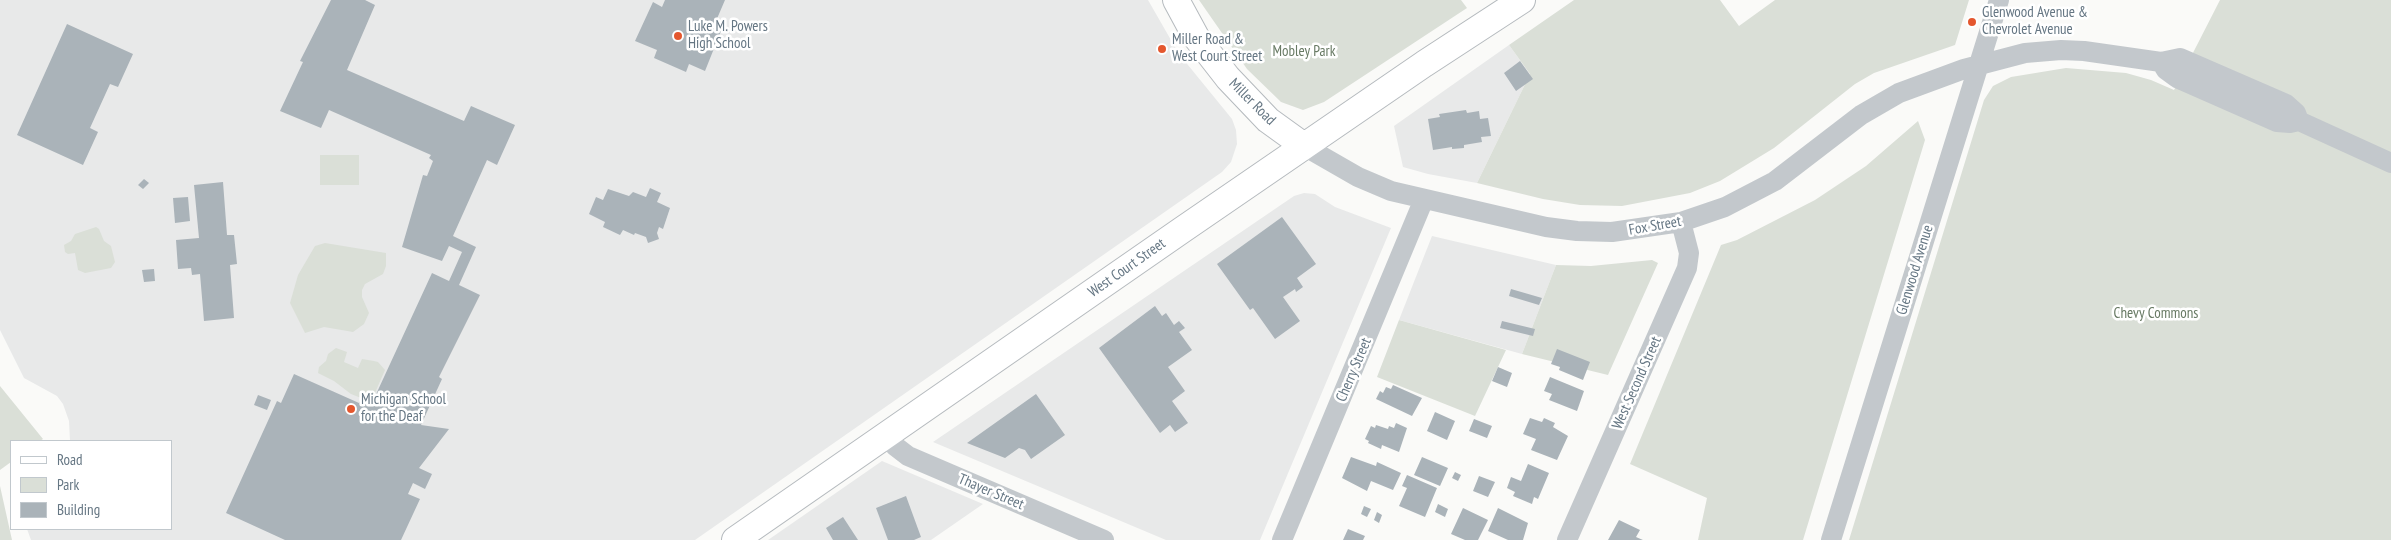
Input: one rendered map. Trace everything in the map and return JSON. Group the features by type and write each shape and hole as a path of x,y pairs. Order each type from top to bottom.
{"main road":[{"name":"Miller Road","path":"1176,0 1196,37 1228,78 1268,120 1304,146"},
{"name":"West Court Street","path":"735,540 1304,146 1522,0"}],"street":[{"name":"Glenwood Avenue","path":"1831,540 1999,0"},
{"name":"Fox Street","path":"1304,146 1368,181 1424,199 1546,227 1577,231 1623,232 1681,222 1726,207 1775,181 1861,115 1885,100 1927,81 2025,53 2061,50 2117,54 2161,62 2166,70 2177,78 2277,122 2290,124 2299,121 2391,163"},
{"name":"Cherry Street","path":"1282,540 1424,199"},
{"name":"West Second Street","path":"1567,540 1687,268 1689,253 1681,222"},
{"name":"Thayer Street","path":"886,434 895,446 908,456 1104,540"}],"shaded area":[{"path":"0,0 1148,0 1179,54 1232,119 1236,130 1237,144 1231,162 1222,172 695,540 31,540 27,530 172,530 172,440 70,440 69,421 63,404 57,396 24,378 0,330"},
{"path":"1509,45 1530,74 1477,183 1428,174 1403,167 1394,126"},
{"path":"1304,193 1315,194 1335,207 1391,228 1260,540 1166,540 933,442 1294,196"},
{"path":"1432,236 1556,265 1522,354 1399,320"},
{"path":"882,461 983,504 931,540 768,540"}],"green space":[{"name":"Mobley Park","path":"1199,0 1461,0 1467,8 1324,102 1303,110 1281,102 1247,69"},
{"path":"1574,0 1720,0 1739,26 1775,0 1969,0 1955,45 1874,73 1855,84 1774,148 1720,181 1690,193 1622,206 1580,205 1543,199 1477,183 1530,74 1509,45"},
{"name":"Chevy Commons","path":"2220,0 2391,0 2391,540 1849,540 1984,100 1993,86 2011,77 2066,68 2126,73 2151,80 2174,90"},
{"path":"1918,121 1925,140 1803,540 1698,540 1707,498 1630,464 1721,245 1737,240 1815,200 1866,166"},
{"path":"320,155 359,155 359,185 320,185"},
{"path":"96,227 99,229 104,241 111,246 115,262 111,268 85,273 78,270 75,253 68,254 65,252 64,245 71,241 75,234"},
{"path":"325,243 386,253 386,266 383,274 365,284 362,290 362,297 369,313 364,324 353,332 324,327 305,333 290,303 298,275 315,246"},
{"path":"1652,260 1658,263 1608,375 1522,354 1556,265 1591,266"},
{"path":"1399,320 1506,350 1475,416 1377,377"},
{"path":"336,348 347,352 344,362 358,368 362,359 374,361 378,362 385,370 371,402 351,394 334,381 318,373 319,367 326,361 328,354"},
{"path":"0,386 43,439 10,440 10,463 0,470"},
{"path":"0,486 12,540 0,540"}],"building":[{"name":"Michigan School for the Deaf","path":"331,0 365,0 375,5 347,70 464,121 471,106 515,125 497,165 487,160 453,236 476,247 459,285 480,295 439,377 442,379 421,425 449,429 419,468 432,474 425,489 413,483 408,494 420,499 401,540 285,540 226,513 277,401 281,403 294,374 359,403 361,399 372,403 432,273 449,281 462,252 449,246 442,261 402,247 423,175 427,176 433,161 429,158 431,155 329,110 321,128 280,111 303,62 300,61"},
{"name":"Luke M. Powers High School","path":"665,0 725,0 713,28 721,31 705,71 689,64 686,72 654,58 657,50 635,41 653,2 662,7"},
{"path":"67,24 133,54 118,87 110,84 90,128 98,132 83,165 17,135"},
{"path":"1520,61 1533,79 1516,91 1504,73"},
{"path":"1466,110 1467,113 1479,111 1480,119 1488,118 1491,136 1481,137 1482,142 1464,145 1464,148 1452,149 1452,147 1433,150 1428,119 1440,117 1439,114"},
{"path":"144,179 149,183 143,189 138,185"},
{"path":"223,182 227,235 234,235 237,264 230,265 234,318 204,321 200,274 192,275 191,268 178,269 176,240 199,238 194,185"},
{"path":"650,188 661,193 657,202 670,208 663,229 659,227 657,233 659,239 648,243 646,237 635,233 634,235 623,230 620,235 603,227 605,222 589,214 596,197 603,200 608,189 629,196 633,192 646,197"},
{"path":"188,197 190,221 175,223 173,198"},
{"path":"1282,217 1316,264 1297,278 1303,287 1296,292 1295,289 1283,297 1300,321 1275,339 1253,308 1250,310 1217,264"},
{"path":"154,269 155,281 144,282 142,270"},
{"path":"1511,289 1542,298 1539,305 1509,296"},
{"path":"1155,306 1162,316 1166,313 1174,325 1179,321 1185,328 1179,332 1192,350 1168,367 1185,391 1172,401 1188,423 1175,432 1170,425 1160,433 1099,348"},
{"path":"1502,321 1535,329 1533,336 1500,328"},
{"path":"1557,349 1590,362 1583,380 1559,370 1560,367 1551,364"},
{"path":"1498,367 1512,373 1507,387 1492,381"},
{"path":"1550,377 1584,391 1577,411 1549,400 1552,394 1544,391"},
{"path":"1393,385 1422,398 1412,416 1376,399 1380,391 1383,393 1386,387 1391,389"},
{"path":"1036,394 1065,435 1031,459 1025,450 1019,448 1005,458 967,443"},
{"path":"258,395 271,400 267,410 254,405"},
{"path":"1435,412 1455,421 1447,440 1427,431"},
{"path":"1530,418 1542,422 1544,418 1555,423 1553,427 1568,436 1557,460 1531,450 1536,439 1523,434"},
{"path":"1474,419 1492,426 1487,438 1469,431"},
{"path":"1396,423 1407,428 1399,452 1382,445 1381,449 1368,443 1369,441 1365,439 1371,426 1375,428 1376,425 1388,429 1389,426 1394,428"},
{"path":"1351,457 1376,466 1377,462 1401,473 1393,490 1371,481 1367,491 1342,478"},
{"path":"1422,457 1448,468 1440,486 1414,475"},
{"path":"1528,464 1549,473 1538,499 1534,497 1532,504 1513,496 1515,492 1507,488 1511,477 1521,481"},
{"path":"1455,472 1461,475 1458,481 1452,478"},
{"path":"1407,475 1437,488 1425,517 1399,506 1407,488 1402,486"},
{"path":"1479,476 1495,482 1488,497 1473,491"},
{"path":"906,496 921,537 914,540 888,540 876,508"},
{"path":"1438,504 1448,509 1445,517 1435,512"},
{"path":"1364,506 1371,509 1367,517 1361,514"},
{"path":"1463,508 1488,520 1478,540 1465,540 1451,534"},
{"path":"1498,508 1528,523 1523,540 1508,540 1488,531"},
{"path":"1377,512 1382,515 1379,523 1374,520"},
{"path":"843,517 858,540 833,540 826,528"},
{"path":"1619,520 1640,530 1636,537 1643,540 1608,540"},
{"path":"1348,529 1365,536 1363,540 1343,540"}],"place":[{"name":"Glenwood Avenue & Chevrolet Avenue","path":"1972,22"},
{"name":"Luke M. Powers High School","path":"678,36"},
{"name":"Miller Road & West Court Street","path":"1162,49"},
{"name":"Michigan School for the Deaf","path":"351,409"}]}
